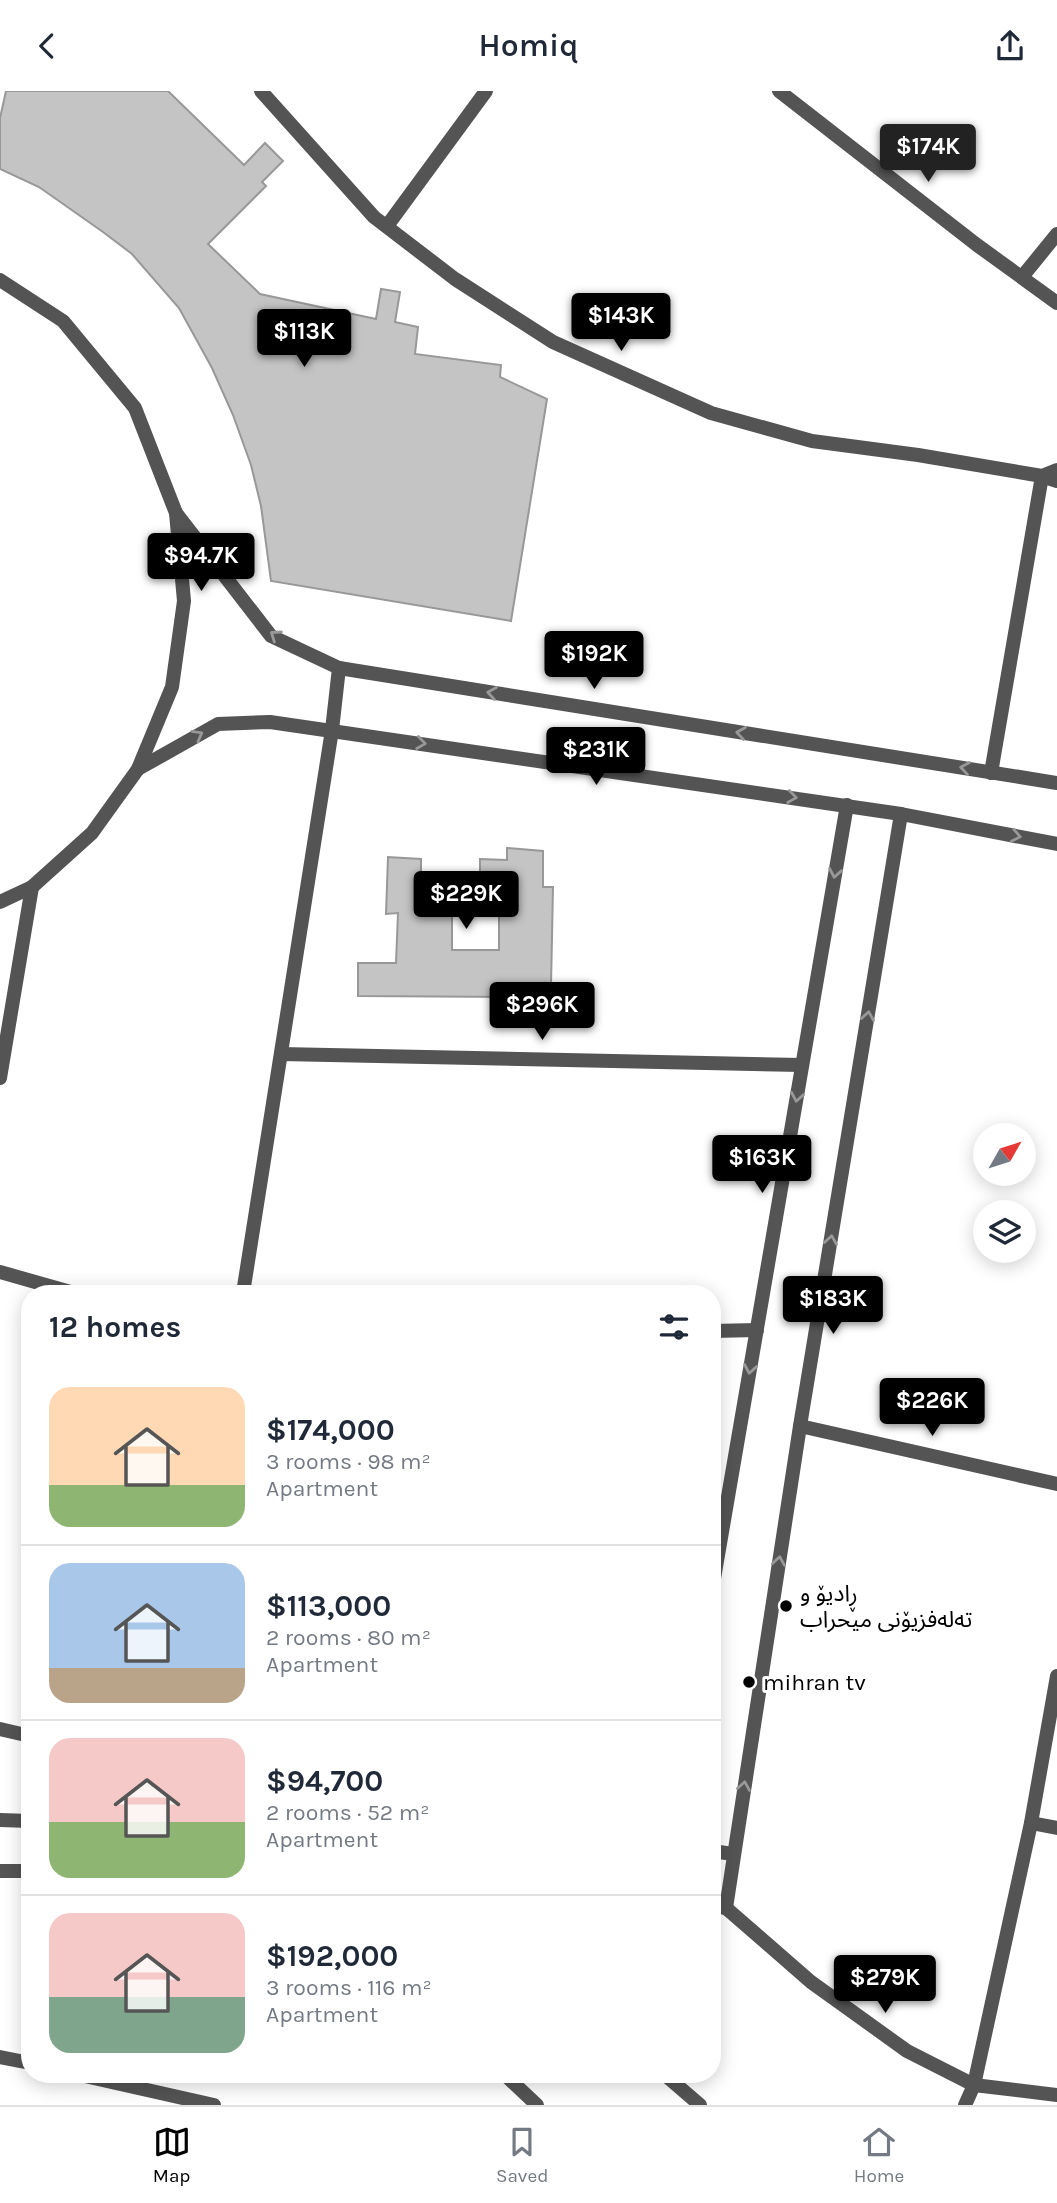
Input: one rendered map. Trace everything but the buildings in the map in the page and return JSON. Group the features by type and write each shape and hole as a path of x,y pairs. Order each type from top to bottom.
{"street":[{"path":"261,91 374,217 455,279 553,342 711,413 812,441 918,455 1042,476 1057,481"},
{"path":"387,226 486,91"},
{"path":"779,91 1057,303"},
{"path":"1022,277 1057,234"},
{"path":"0,280 63,321 135,408 176,513 184,601 172,687 138,769 92,833 32,887 0,902"},
{"path":"1042,476 1057,470"},
{"path":"991,772 1042,476"},
{"path":"176,513 271,636 339,668 1057,783"},
{"path":"244,1285 332,730 339,668"},
{"path":"138,769 218,724 270,722 847,805 1057,844"},
{"path":"721,1539 847,805"},
{"path":"721,1899 733,1854 800,1426 901,814"},
{"path":"0,1078 32,887"},
{"path":"281,1054 802,1065"},
{"path":"0,1272 46,1285"},
{"path":"721,1331 757,1330"},
{"path":"800,1426 1057,1484"},
{"path":"965,2105 974,2085 1031,1823 1057,1676"},
{"path":"0,1729 21,1734"},
{"path":"0,1820 21,1821"},
{"path":"1031,1823 1057,1828"},
{"path":"721,1852 733,1854"},
{"path":"0,1871 21,1871"},
{"path":"721,1909 811,1982 906,2051 974,2085 1055,2098"},
{"path":"0,2057 21,2061"},
{"path":"116,2083 214,2105"},
{"path":"514,2083 537,2105"},
{"path":"674,2083 700,2105"}],"place":[{"name":"ڕادیۆ و تەلەفزیۆنی میحراب","path":"786,1606"},
{"name":"mihran tv","path":"749,1682"}]}
